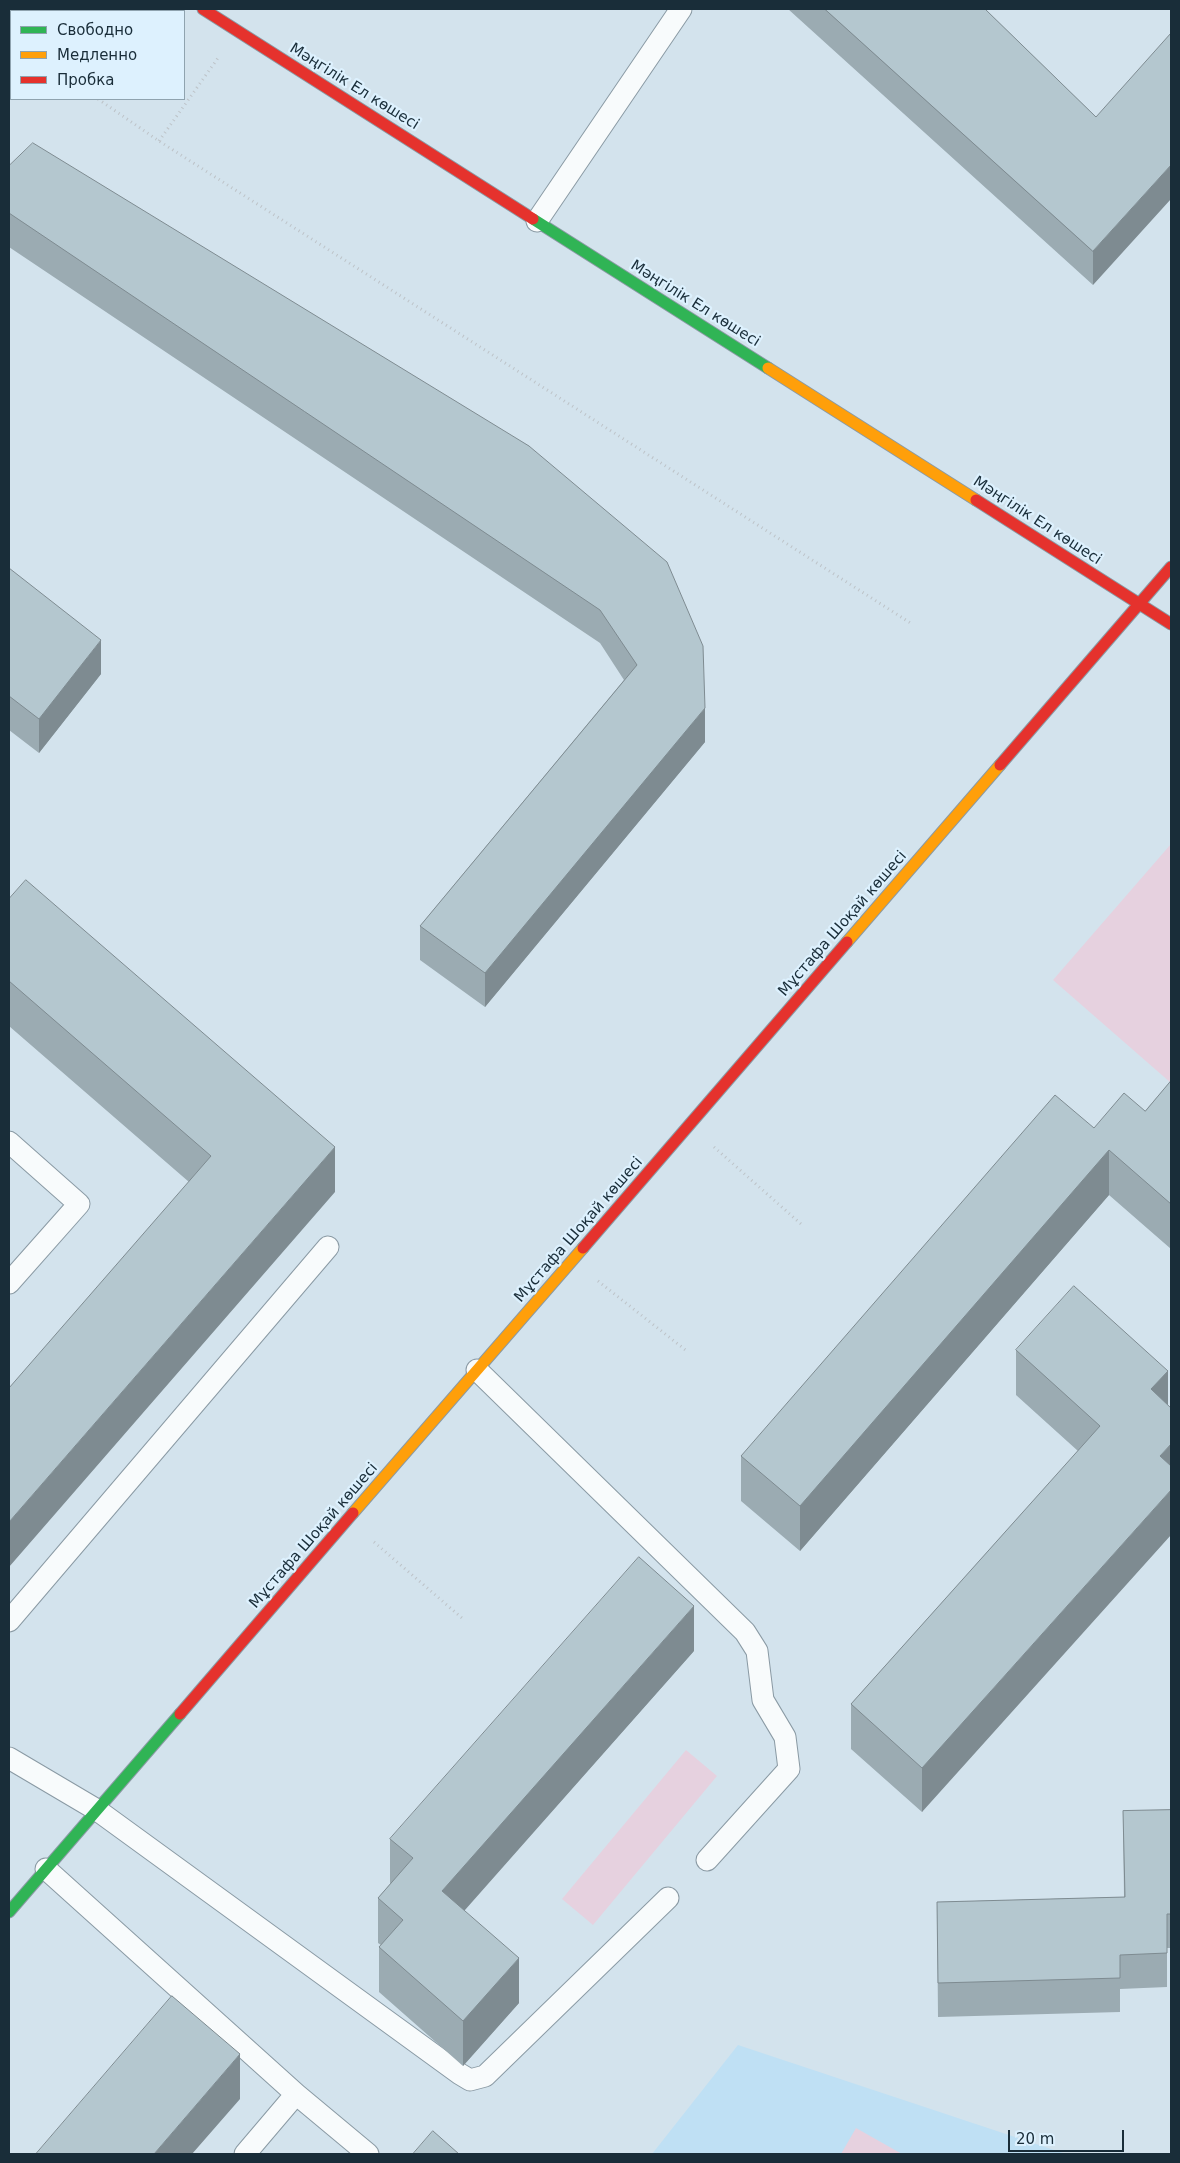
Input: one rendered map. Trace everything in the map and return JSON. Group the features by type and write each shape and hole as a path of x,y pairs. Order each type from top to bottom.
{"street":[{"name":"Мәңгілік Ел көшесі","path":"203,9 1171,624"},
{"name":"Мұстафа Шоқай көшесі","path":"9,1912 1171,567"}],"lane":[{"path":"538,221 681,9"},
{"path":"9,1142 79,1204 9,1283"},
{"path":"9,1621 328,1247"},
{"path":"477,1370 745,1632 757,1651 763,1700 785,1737 790,1769 707,1860"},
{"path":"9,1758 97,1810 470,2080 485,2076 668,1898"},
{"path":"46,1870 296,2094 368,2154"},
{"path":"245,2154 296,2094"}],"path":[{"path":"159,141 237,30"},
{"path":"99,100 159,141 912,624"},
{"path":"689,1125 802,1224"},
{"path":"572,1260 688,1352"},
{"path":"348,1520 462,1618"}],"shaded area":[{"path":"1171,844 1171,1083 1053,980"},
{"path":"686,1750 717,1776 593,1925 562,1899"},
{"path":"738,2045 1066,2154 652,2154"},
{"path":"856,2128 902,2154 841,2154"}],"building":[{"path":"825,9 985,9 1096,117 1171,33 1171,165 1093,251"},
{"path":"33,143 529,446 667,562 703,646 705,708 485,973 420,926 637,665 600,610 9,213 9,166"},
{"path":"9,568 101,640 39,719 9,696"},
{"path":"26,880 335,1147 9,1522 9,1388 211,1156 9,981 9,899"},
{"path":"1171,1081 1171,1204 1109,1150 800,1506 741,1456 1055,1095 1094,1128 1124,1093 1145,1111"},
{"path":"1074,1286 1168,1371 1151,1389 1171,1408 1171,1444 1160,1456 1171,1466 1171,1490 922,1768 851,1704 1100,1426 1016,1350"},
{"path":"639,1557 694,1606 442,1891 519,1958 463,2021 379,1947 403,1920 378,1898 413,1858 390,1839"},
{"path":"1171,1810 1171,1914 1167,1914 1167,1953 1120,1955 1120,1978 938,1983 937,1902 1125,1897 1123,1811"},
{"path":"172,1996 240,2054 154,2154 36,2154"},
{"path":"433,2131 459,2154 413,2154"}],"traffic: fast":[{"path":"533,219 768,368"},
{"path":"9,1912 180,1714"}],"traffic: slow":[{"path":"768,368 976,500"},
{"path":"847,942 1000,765"},
{"path":"353,1513 583,1248"}],"traffic: jam":[{"path":"203,9 533,219"},
{"path":"976,500 1171,624"},
{"path":"1000,765 1171,567"},
{"path":"583,1248 847,942"},
{"path":"180,1714 353,1513"}]}
